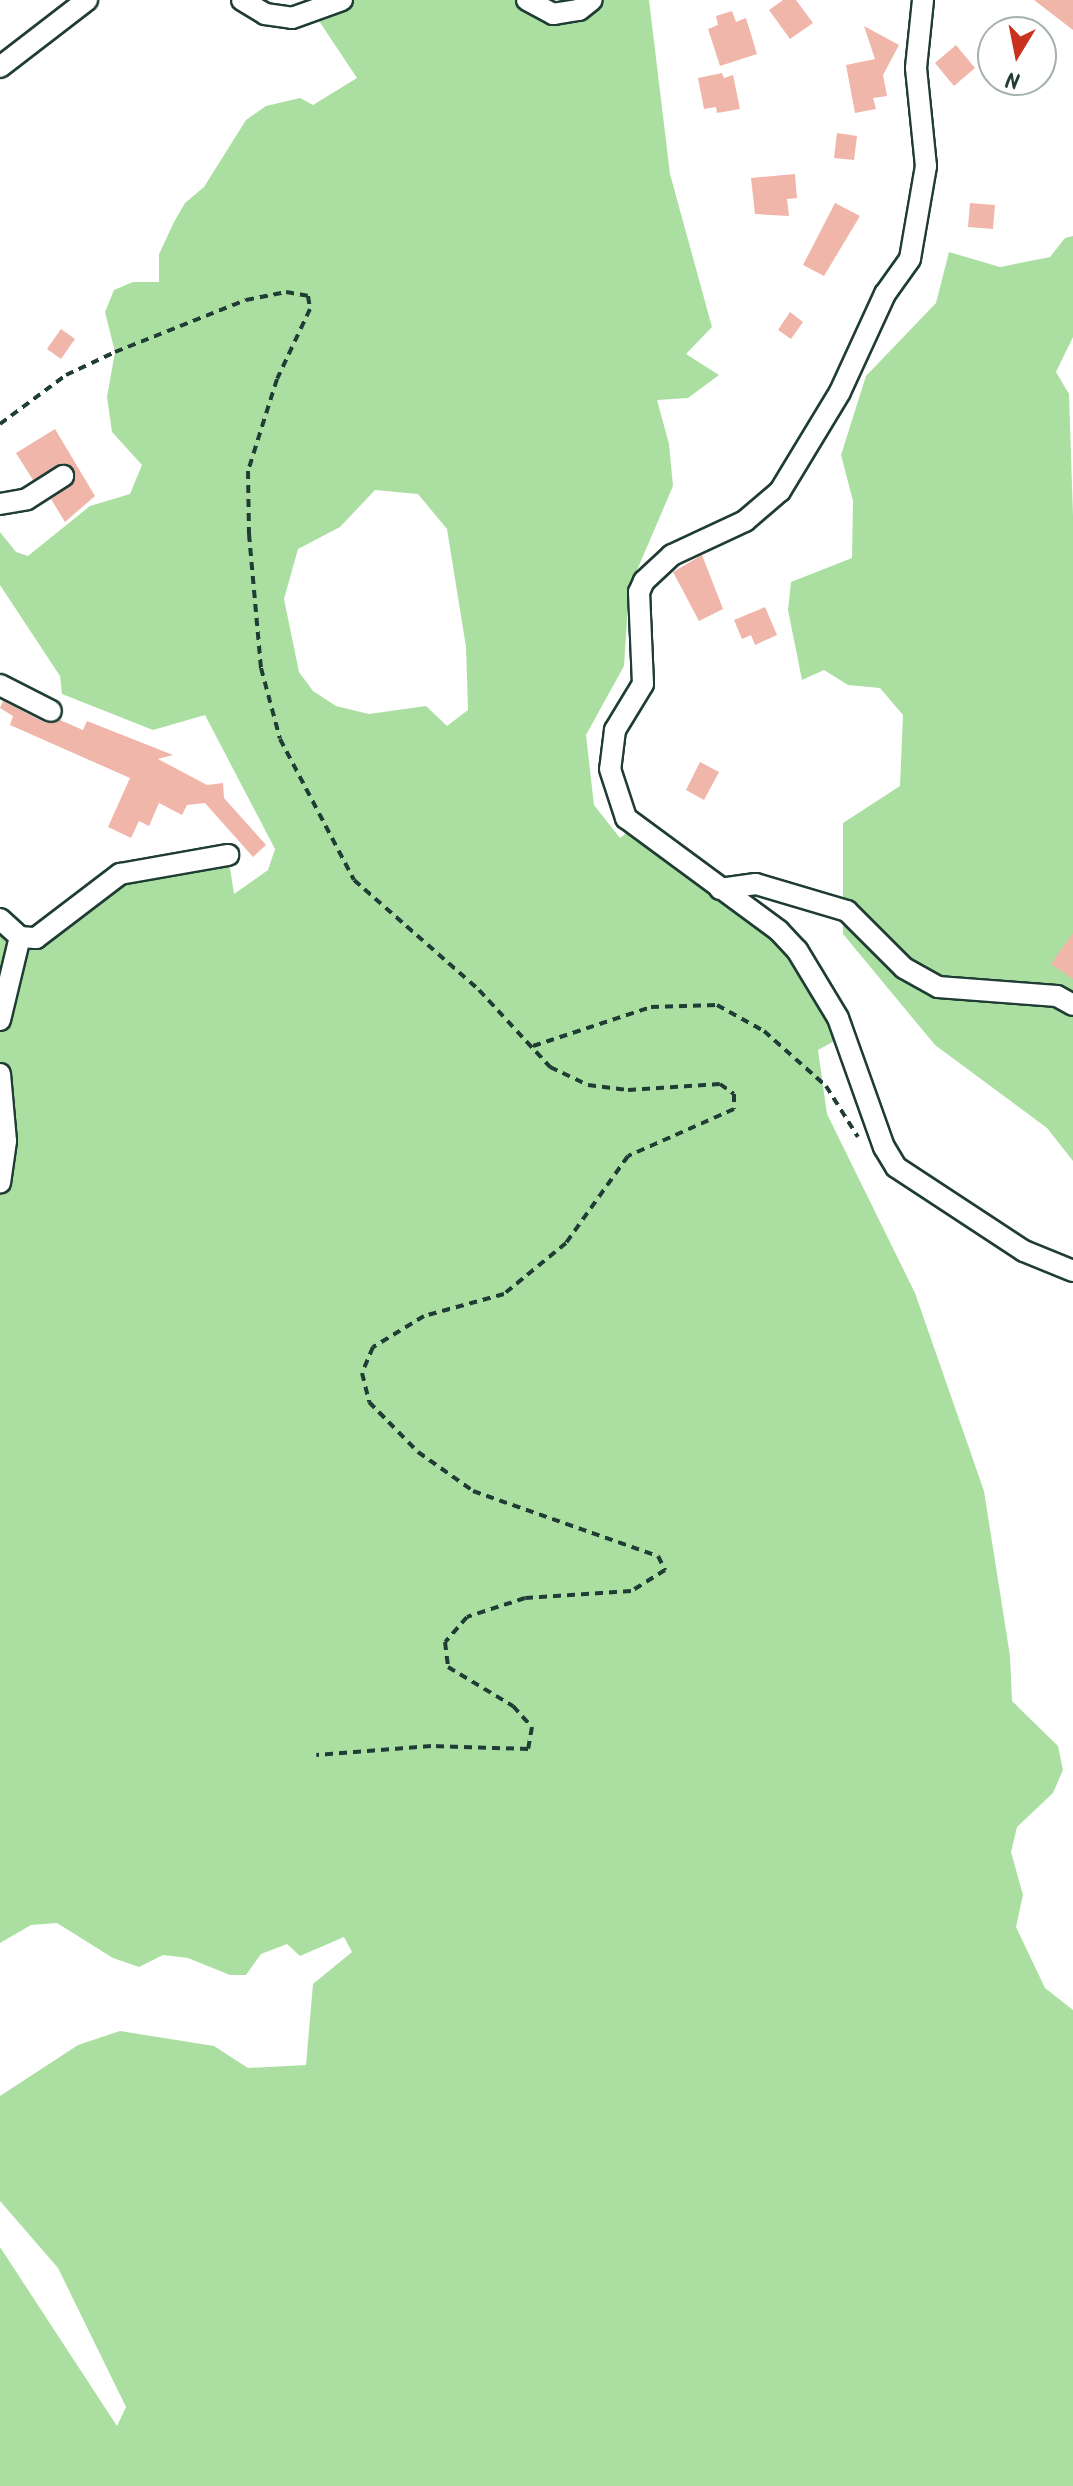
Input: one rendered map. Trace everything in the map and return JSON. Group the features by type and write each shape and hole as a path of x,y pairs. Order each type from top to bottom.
{"street":[{"path":"0,67 87,0"},
{"path":"242,0 265,14 292,18 342,0"},
{"path":"527,0 553,14 579,10 592,0"},
{"path":"923,0 916,80 926,166 910,259 885,294 840,392 780,491 745,521 672,555 652,570 639,592 643,684 615,730 613,787 626,818 779,931 821,984 896,1167 1024,1251 1073,1271"},
{"path":"0,504 27,499 63,476"},
{"path":"0,685 51,711"},
{"path":"20,937 50,932 120,874 228,855"},
{"path":"720,889 756,884 847,911 904,968 938,987 1057,996 1073,1005"},
{"path":"0,919 20,937"},
{"path":"0,1020 20,937"},
{"path":"0,1074 6,1141 0,1183"}],"path":[{"path":"0,424 66,375 115,352 246,300 286,292 308,296 310,309 277,379 248,471 261,668 280,739 354,880 479,990 550,1067 588,1085 628,1090 720,1084 734,1094 734,1109 628,1156 566,1243 504,1294 424,1316 373,1347 362,1373 369,1402 418,1452 473,1491 658,1556 665,1570 631,1591 511,1602 467,1617 445,1642 448,1667 513,1706 532,1727 528,1749 431,1746 316,1755"},
{"path":"532,1046 651,1007 717,1005 764,1031 826,1086 860,1141"}],"green space":[{"path":"305,0 540,0 540,10 592,0 649,0 670,174 712,327 686,354 719,375 688,398 657,400 669,444 673,486 629,589 624,666 586,735 594,805 620,838 635,826 779,931 845,1035 818,1050 827,1114 915,1293 984,1491 1010,1656 1012,1701 1058,1746 1063,1770 1053,1793 1017,1827 1011,1852 1023,1895 1016,1927 1045,1988 1073,2010 1073,2486 0,2486 0,2247 117,2426 126,2407 58,2268 0,2201 0,2096 78,2045 120,2031 214,2046 248,2068 306,2065 313,1984 352,1952 344,1937 300,1956 287,1944 261,1954 246,1975 230,1975 188,1958 163,1955 139,1967 113,1958 57,1923 31,1925 0,1943 0,919 20,937 101,887 228,855 234,894 268,870 275,849 205,715 153,730 62,694 60,676 0,585 0,532 16,552 28,556 90,506 130,494 142,465 112,432 107,397 115,352 105,312 114,290 133,282 159,282 159,254 174,222 185,203 204,187 246,120 266,106 300,98 313,105 357,78","holes":["375,490 418,494 447,529 466,647 468,710 447,726 426,706 369,714 336,706 313,691 299,672 284,599 298,549 340,527"]},
{"path":"1073,236 1073,337 1056,372 1069,394 1073,516 1073,1161 1047,1128 935,1045 843,934 843,823 900,786 903,715 880,688 848,685 824,670 802,680 788,610 791,582 852,558 853,501 841,455 866,376 936,303 949,252 1000,267 1050,257 1065,238"}],"building":[{"path":"783,0 796,0 813,23 790,39 769,10"},
{"path":"1034,0 1073,0 1073,30"},
{"path":"732,11 736,22 746,18 757,54 720,66 708,29 718,25 716,16"},
{"path":"864,26 899,45 883,75 887,96 873,98 876,109 855,113 846,65 875,59"},
{"path":"956,45 975,68 954,86 935,63"},
{"path":"722,73 724,78 733,75 740,109 717,113 716,107 704,109 698,78"},
{"path":"837,133 857,136 854,160 834,158"},
{"path":"795,174 797,198 787,199 789,216 755,214 751,178"},
{"path":"835,203 860,216 824,276 803,265"},
{"path":"970,203 995,205 993,229 968,227"},
{"path":"790,312 803,322 791,339 778,330"},
{"path":"61,329 75,339 61,359 47,349"},
{"path":"55,429 95,496 65,522 51,499 74,483 73,468 62,463 33,480 16,453"},
{"path":"702,555 723,609 699,621 673,572"},
{"path":"765,607 777,635 755,645 751,635 742,639 734,620"},
{"path":"3,701 46,723 60,720 83,730 87,721 173,755 158,759 207,785 223,783 224,798 266,845 253,857 205,803 187,805 182,815 159,803 149,826 139,821 131,838 108,827 130,778 10,725 13,716 0,708"},
{"path":"700,762 719,772 704,800 686,790"},
{"path":"1073,933 1073,979 1051,964"}]}
